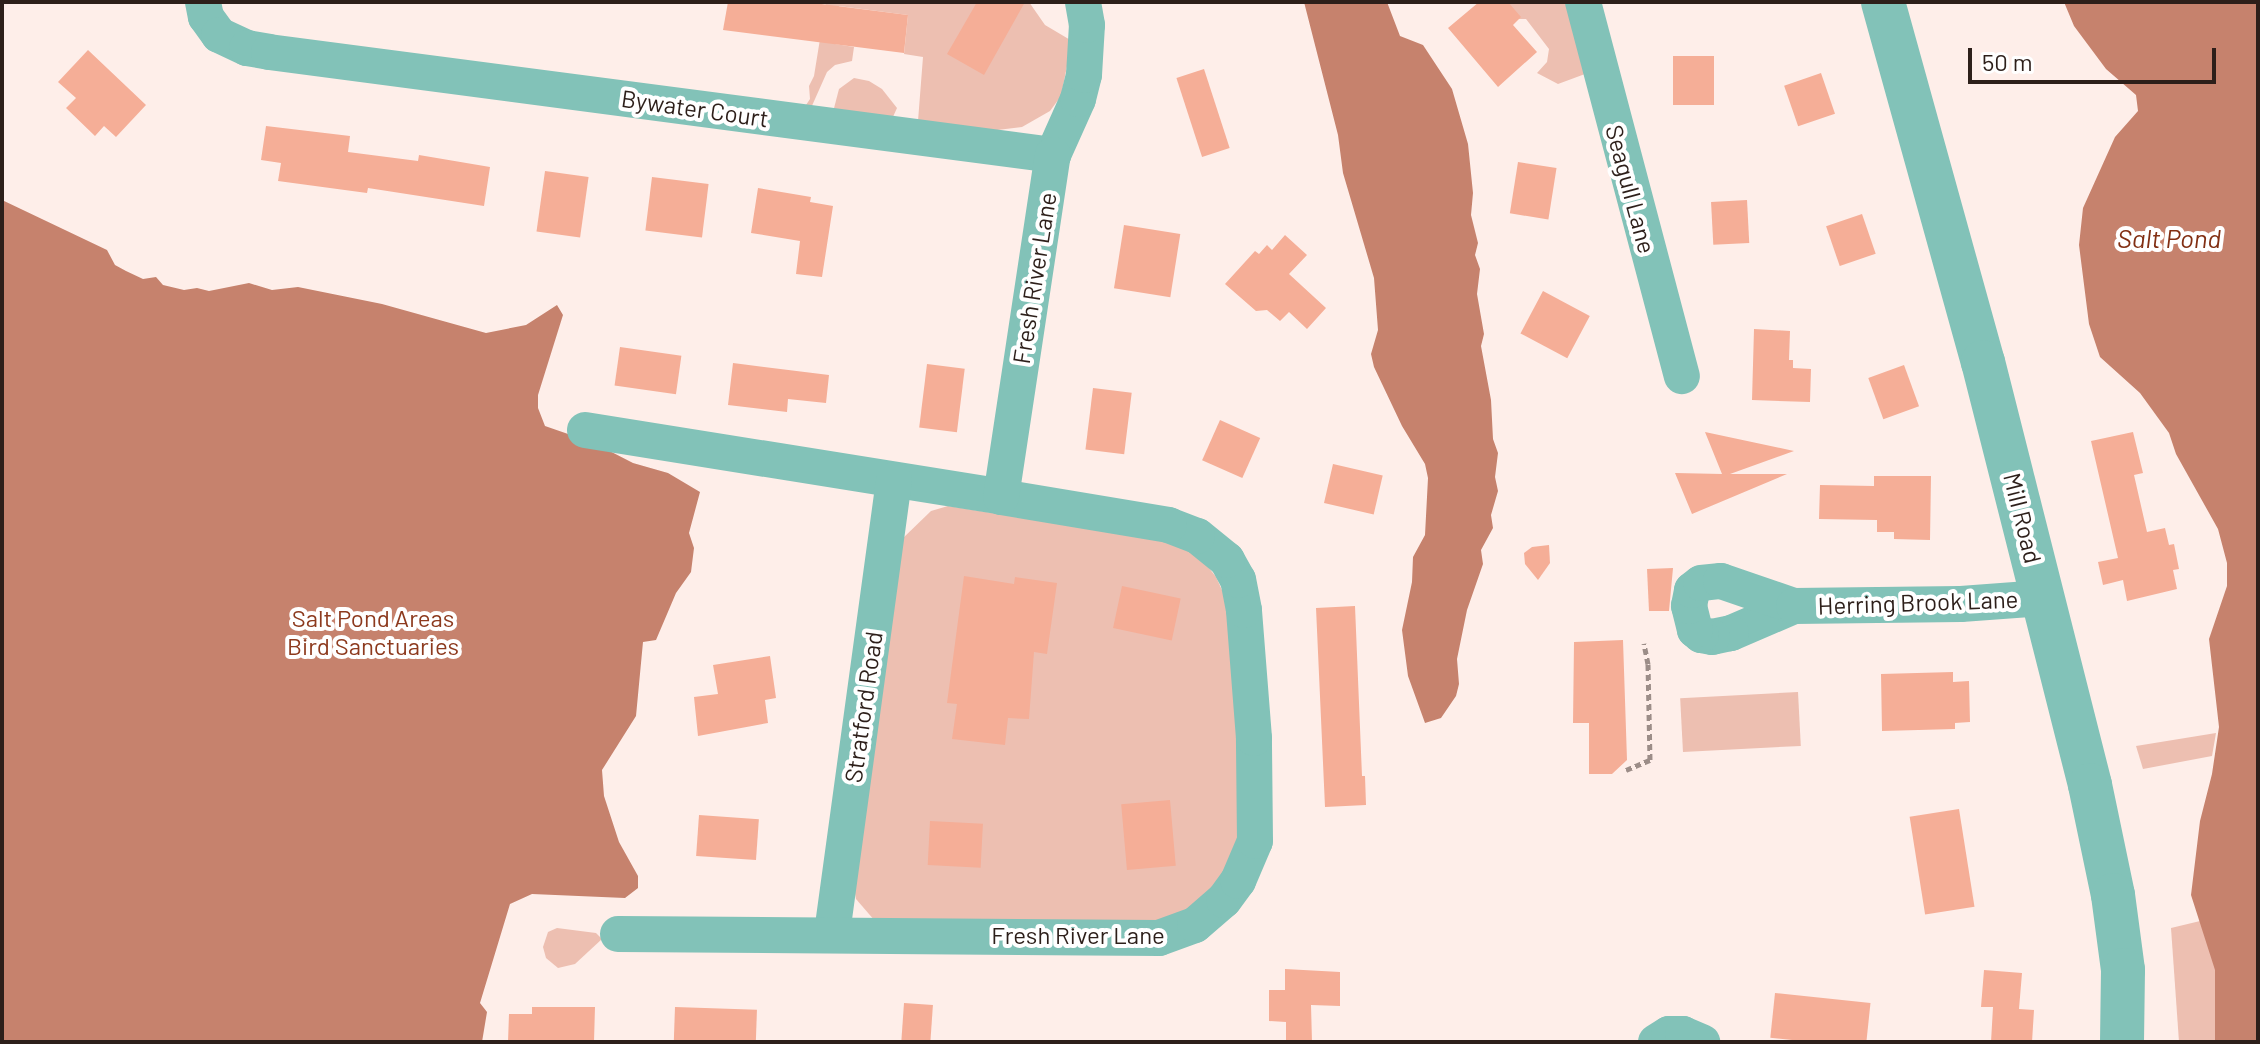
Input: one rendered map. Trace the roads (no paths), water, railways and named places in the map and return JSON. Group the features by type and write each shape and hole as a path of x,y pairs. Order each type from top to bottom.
{"street":[{"name":"Bywater Court","path":"203,2 206,17 219,35 247,48 269,52 1053,155"},
{"path":"1053,155 1078,99 1084,75 1087,50 1083,2"},
{"name":"Seagull Lane","path":"1583,2 1682,376"},
{"name":"Mill Road","path":"1883,2 1983,362 2090,785 2113,895 2123,970 2122,1042"},
{"name":"Fresh River Lane","path":"1001,497 1053,155"},
{"name":"Fresh River Lane","path":"585,430 1169,525 1197,536 1227,560 1238,580 1244,610 1252,711 1256,817 1255,841 1249,862 1224,900 1209,914 1177,934 1159,938 832,933 618,934"},
{"name":"Stratford Road","path":"832,933 894,480"},
{"name":"Herring Brook Lane","path":"1794,606 1961,604 2043,598"},
{"path":"1656,1042 1669,1034 1683,1034 1702,1042"}],"water":[{"path":"1304,2 1387,2 1400,36 1423,45 1452,89 1468,144 1473,193 1471,215 1478,243 1475,255 1480,269 1477,294 1484,334 1481,346 1491,400 1493,439 1498,453 1495,477 1498,491 1491,515 1493,528 1481,550 1483,564 1467,610 1457,659 1459,684 1456,696 1441,718 1425,723 1408,676 1402,630 1412,582 1413,557 1425,535 1428,478 1425,464 1402,426 1374,367 1371,354 1378,330 1374,278 1343,173 1338,135"},
{"name":"Salt Pond","path":"2064,2 2258,2 2258,1042 2215,1042 2215,970 2191,895 2200,821 2212,774 2219,727 2209,639 2227,586 2227,563 2218,529 2176,454 2169,433 2140,393 2100,357 2089,324 2079,245 2083,208 2115,137 2138,111 2136,95 2106,69 2074,26"},
{"name":"Salt Pond Areas Bird Sanctuaries","path":"2,200 107,250 115,265 126,271 143,279 156,277 163,285 184,290 197,288 209,291 249,283 272,290 298,287 382,304 486,333 526,325 557,305 563,315 538,395 538,408 545,426 594,443 633,463 668,473 700,492 689,533 694,548 691,572 676,593 656,640 643,642 636,716 602,770 604,796 619,842 638,876 638,888 625,898 532,894 510,904 480,1003 487,1012 482,1042 2,1042"}]}
